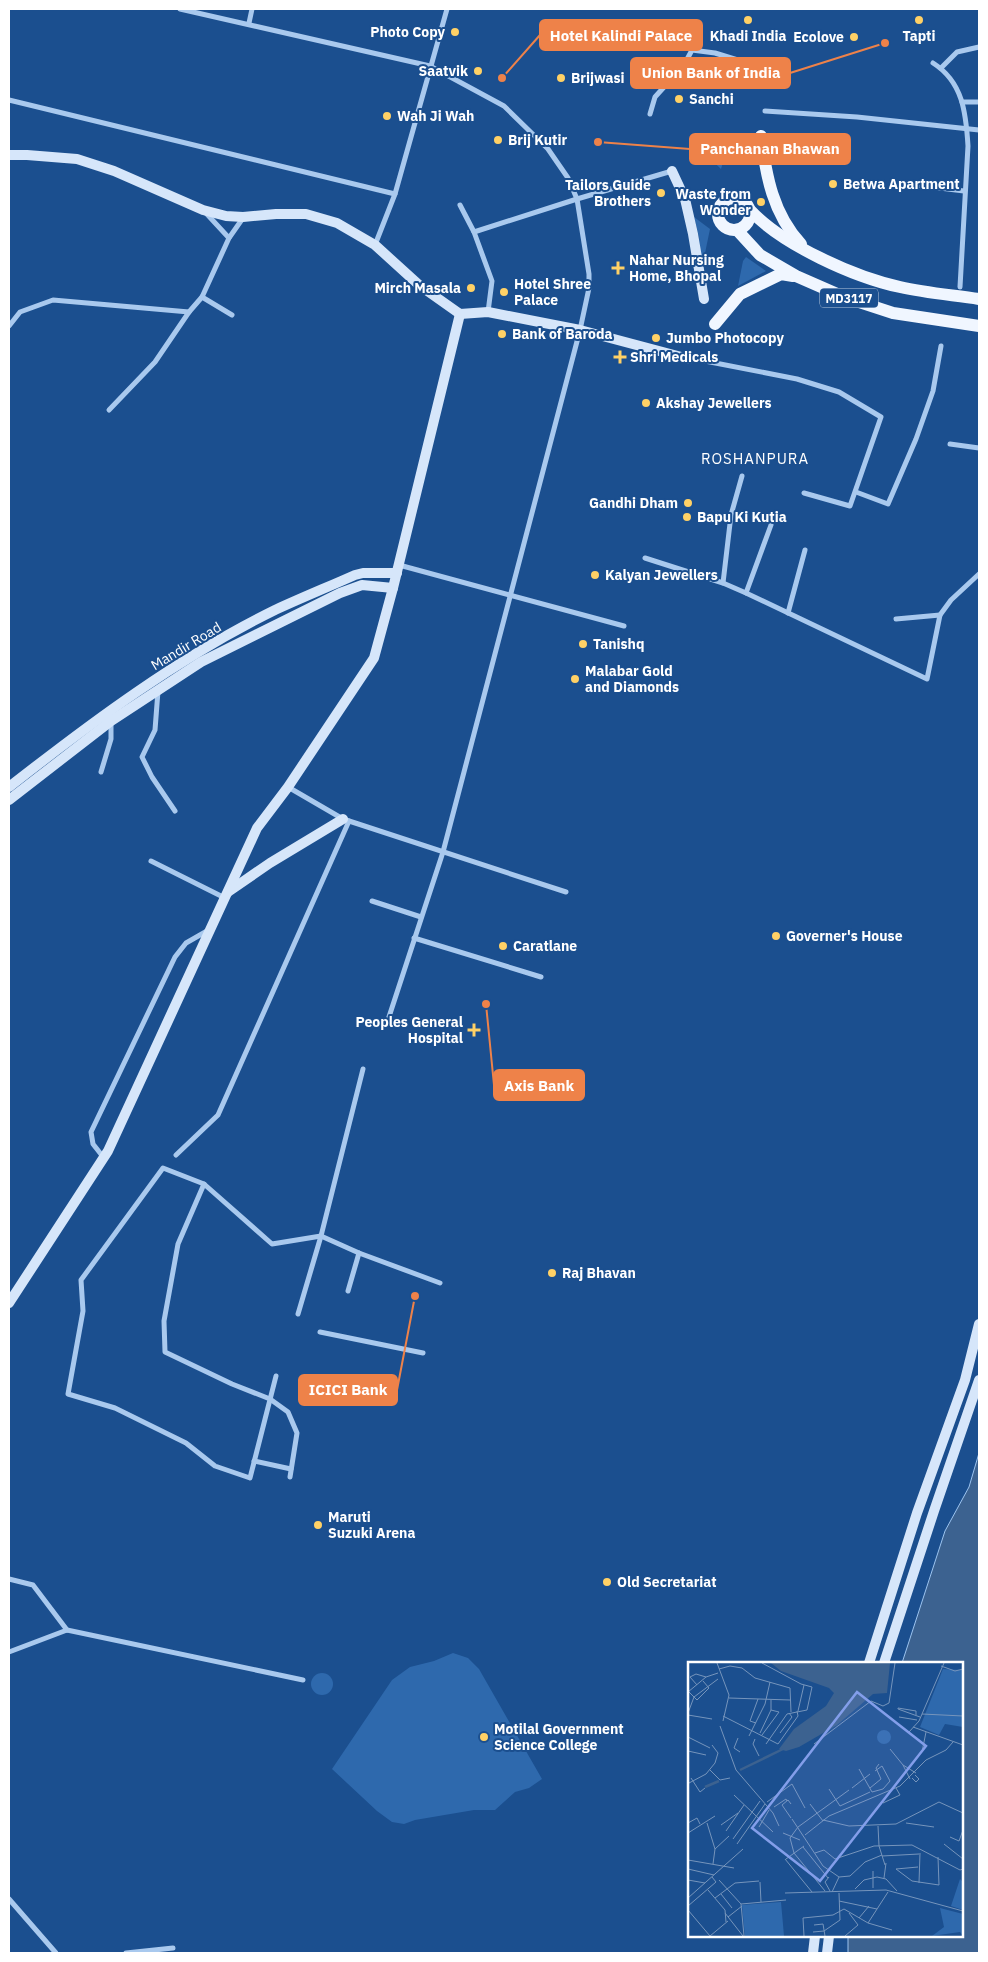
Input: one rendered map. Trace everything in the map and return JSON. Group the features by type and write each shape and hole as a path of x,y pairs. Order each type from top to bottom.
{"main road":[{"path":"761,136 768,182 773,197 794,236 808,252"},
{"name":"MD3117","path":"979,299 899,287 854,272 808,252 774,232 750,211 748,205 738,198 727,200 721,204 718,216 720,222 731,230 737,230 760,255 796,276 844,297 893,313 979,326"},
{"path":"737,230 748,223 750,211"},
{"path":"715,324 740,294 781,274 796,276"}],"street":[{"path":"180,9 430,66 496,101 521,121 560,164 577,199 589,274 589,288 580,330 443,852 386,1026"},
{"path":"249,24 252,9"},
{"path":"375,245 395,194 447,9"},
{"path":"941,68 957,52 979,47"},
{"path":"650,114 655,97 684,65 692,50 715,53 741,61 761,61"},
{"path":"933,63 953,80 962,102 967,129 968,146 960,287"},
{"path":"9,100 395,194"},
{"path":"962,102 979,102"},
{"path":"766,111 857,117 979,130"},
{"path":"9,155 27,154 77,159 114,171 203,210 226,216 243,218 276,214 306,214 337,223 375,245 420,285 460,314 488,312 580,330 689,359"},
{"path":"474,232 672,171 685,199 704,299"},
{"path":"908,184 964,191"},
{"path":"460,205 474,232 492,281 488,312"},
{"path":"203,210 228,238"},
{"path":"109,410 156,362 189,312 202,297 228,238 243,218"},
{"path":"202,297 232,314"},
{"path":"9,326 20,312 53,300 189,312"},
{"path":"9,1303 104,1158 257,828 288,787 374,658 394,588 460,314"},
{"path":"856,492 888,504 916,439 933,391 940,346"},
{"path":"705,361 797,379 838,392 881,418 850,506 804,493"},
{"path":"950,444 979,448"},
{"path":"723,583 731,516 742,476"},
{"path":"746,593 771,525"},
{"path":"788,613 805,550"},
{"path":"645,558 723,583 927,679 940,615 950,600 979,574"},
{"path":"398,569 624,626"},
{"name":"Mandir Road","path":"9,787 125,699 189,658 274,611 355,575 398,569"},
{"name":"Mandir Road","path":"9,800 111,721 201,662 340,593 362,585 394,588"},
{"path":"896,619 940,615"},
{"path":"158,691 155,730 142,757 152,777 175,811"},
{"path":"101,772 111,739 111,721"},
{"path":"288,787 346,820 566,892"},
{"path":"225,895 270,863 346,820"},
{"path":"176,1155 218,1114 346,820"},
{"path":"151,861 225,895"},
{"path":"372,901 421,917"},
{"path":"104,1158 93,1144 91,1132 175,957 186,943 210,930"},
{"path":"414,938 541,977"},
{"path":"298,1314 322,1236 363,1069"},
{"path":"276,1376 250,1478 215,1466 186,1443 115,1408 68,1394 83,1311 80,1280 163,1168 204,1184 272,1244 322,1236 359,1254 440,1283"},
{"path":"204,1184 178,1244 164,1321 165,1352 232,1384 270,1399 288,1412 297,1433 290,1477"},
{"path":"348,1291 359,1254"},
{"path":"869,1662 917,1513 965,1380 979,1324"},
{"path":"320,1332 423,1354"},
{"path":"884,1662 979,1380"},
{"path":"254,1461 291,1469"},
{"path":"9,1579 33,1585 67,1630"},
{"path":"9,1652 67,1630 303,1680"},
{"path":"9,1899 56,1953"},
{"path":"813,1953 815,1937"},
{"path":"827,1953 829,1937"},
{"path":"126,1953 173,1948"}],"shaded area":[{"path":"729,143 721,169 702,151 715,149"},
{"path":"694,217 710,229 704,258 701,260 699,237"},
{"path":"746,257 766,271 738,286 743,261"},
{"path":"979,1453 979,1953 848,1953 848,1937 963,1937 963,1662 902,1662 945,1531 969,1487"},
{"path":"453,1653 468,1658 479,1669 542,1779 529,1788 515,1792 495,1810 474,1810 415,1820 404,1824 392,1822 377,1811 332,1769 392,1680 410,1667 434,1661"},
{"path":"322,1673 330,1676 333,1684 330,1692 322,1695 314,1692 311,1684 314,1676"}],"place":[{"name":"Khadi India","path":"748,20"},
{"name":"Tapti","path":"919,20"},
{"name":"Photo Copy","path":"455,32"},
{"name":"Ecolove","path":"854,37"},
{"name":"Union Bank of India","path":"885,43"},
{"name":"Saatvik","path":"478,71"},
{"name":"Hotel Kalindi Palace","path":"502,78"},
{"name":"Brijwasi","path":"561,78"},
{"name":"Sanchi","path":"679,99"},
{"name":"Wah Ji Wah","path":"387,116"},
{"name":"Brij Kutir","path":"498,140"},
{"name":"Panchanan Bhawan","path":"598,142"},
{"name":"Betwa Apartment","path":"833,184"},
{"name":"Tailors Guide Brothers","path":"661,193"},
{"name":"Waste from Wonder","path":"761,202"},
{"name":"Nahar Nursing Home, Bhopal","path":"618,268"},
{"name":"Mirch Masala","path":"471,288"},
{"name":"Hotel Shree Palace","path":"504,292"},
{"name":"Bank of Baroda","path":"502,334"},
{"name":"Jumbo Photocopy","path":"656,338"},
{"name":"Shri Medicals","path":"620,357"},
{"name":"Akshay Jewellers","path":"646,403"},
{"name":"Gandhi Dham","path":"688,503"},
{"name":"Bapu Ki Kutia","path":"687,517"},
{"name":"Kalyan Jewellers","path":"595,575"},
{"name":"Tanishq","path":"583,644"},
{"name":"Malabar Gold and Diamonds","path":"575,679"},
{"name":"Governer's House","path":"776,936"},
{"name":"Caratlane","path":"503,946"},
{"name":"Axis Bank","path":"486,1004"},
{"name":"Peoples General Hospital","path":"474,1030"},
{"name":"Raj Bhavan","path":"552,1273"},
{"name":"ICICI Bank","path":"415,1296"},
{"name":"Maruti Suzuki Arena","path":"318,1525"},
{"name":"Old Secretariat","path":"607,1582"},
{"name":"Motilal Government Science College","path":"484,1737"}],"district":[{"name":"ROSHANPURA","path":"755,458"}]}
